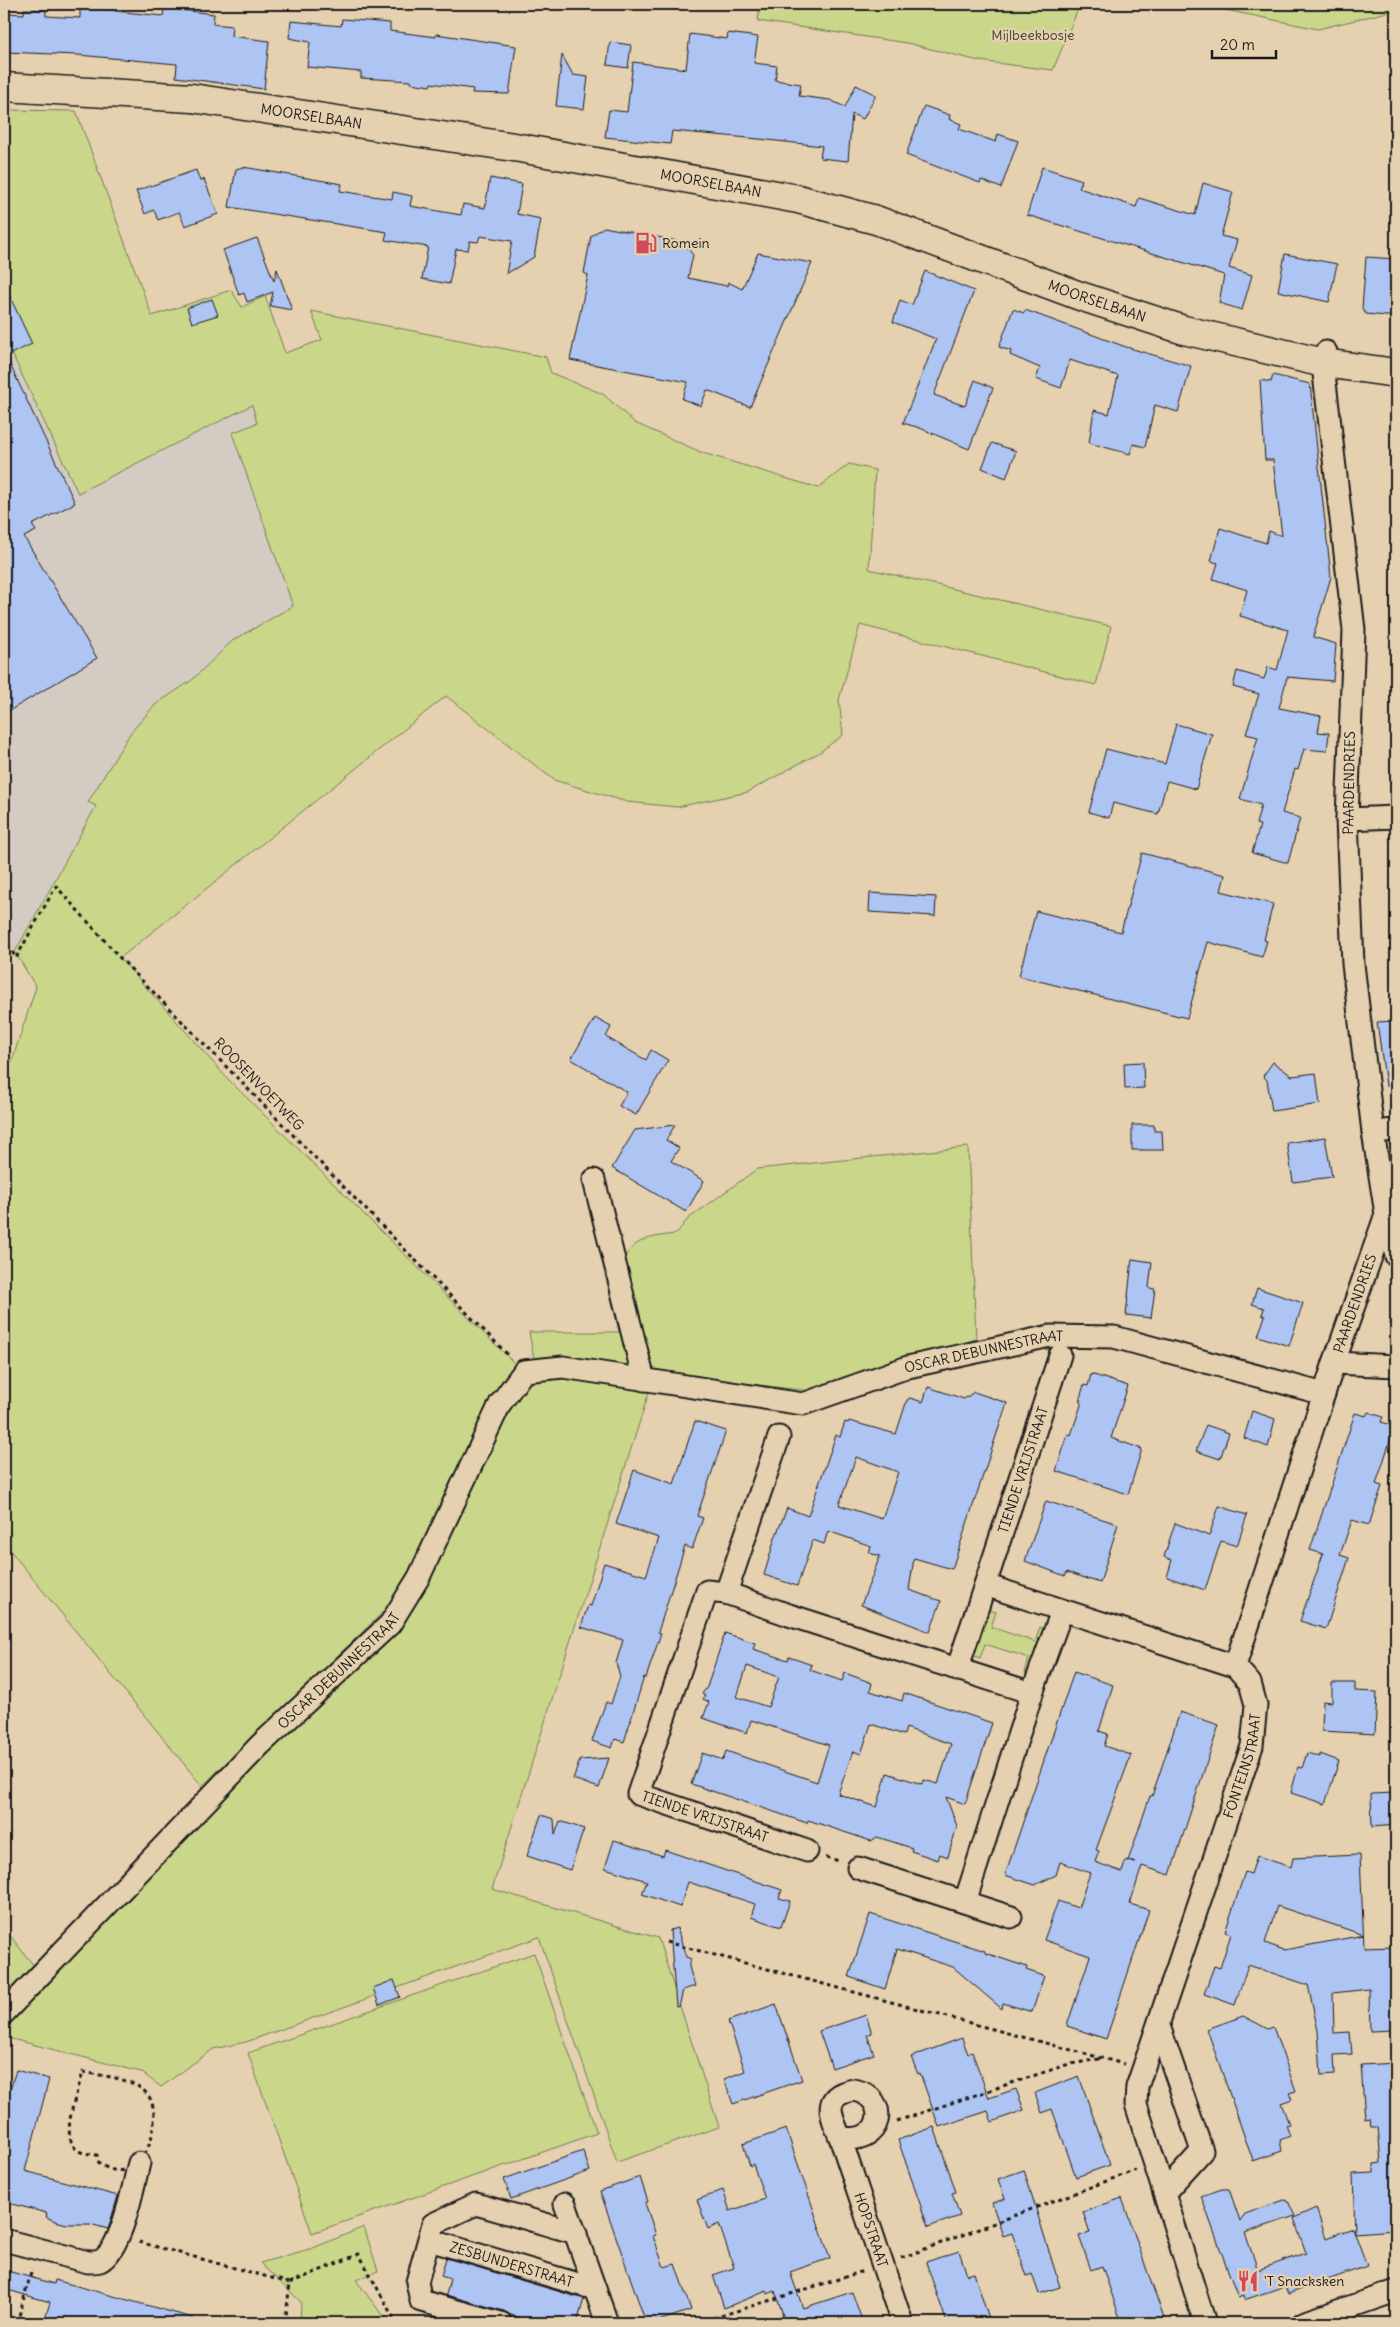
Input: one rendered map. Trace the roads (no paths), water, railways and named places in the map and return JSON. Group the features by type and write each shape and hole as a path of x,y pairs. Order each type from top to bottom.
{"main road":[{"name":"MOORSELBAAN","path":"4,87 192,98 520,148 798,199 876,220 1080,296 1184,330 1325,357 1396,373"}],"street":[{"name":"PAARDENDRIES","path":"1325,357 1354,630 1347,819 1353,964 1373,1132 1386,1214 1396,1256"},
{"path":"1347,819 1396,817"},
{"path":"1373,1132 1396,1130"},
{"path":"594,1180 644,1380"},
{"name":"PAARDENDRIES","path":"1324,1394 1386,1214"},
{"name":"OSCAR DEBUNNESTRAAT","path":"4,2013 260,1745 390,1624 419,1578 500,1404 524,1371 563,1367 803,1404 908,1367 1022,1342 1050,1336 1114,1337 1324,1394"},
{"name":"TIENDE VRIJSTRAAT","path":"957,1670 1060,1356"},
{"path":"1334,1364 1396,1366"},
{"path":"985,1585 1235,1666 1324,1394"},
{"path":"779,1437 726,1592 789,1615 1032,1694"},
{"name":"TIENDE VRIJSTRAAT","path":"726,1592 707,1591 638,1794 807,1851"},
{"path":"965,1902 1032,1694 1062,1611"},
{"name":"FONTEINSTRAAT","path":"1205,2323 1136,2104 1137,2087 1252,1746 1256,1705 1250,1683 1235,1666"},
{"path":"858,1868 1010,1917"},
{"path":"1159,2026 1202,2151 1164,2193"},
{"path":"846,2091 861,2091 868,2095 875,2104 877,2120 872,2129 863,2138 850,2139 840,2137 830,2114 833,2102 846,2091"},
{"name":"HOPSTRAAT","path":"840,2137 902,2323"},
{"path":"4,2240 88,2262 99,2261 109,2253 118,2236 140,2163"},
{"path":"501,2323 421,2301 417,2282 433,2224 476,2204 576,2233"},
{"name":"ZESBUNDERSTRAAT","path":"565,2204 607,2323"},
{"name":"ZESBUNDERSTRAAT","path":"429,2240 595,2288"},
{"path":"1303,2323 1396,2291"}],"place":[{"name":"Romein","path":"646,243"},
{"name":"'T Snacksken","path":"1248,2281"}],"park label":[{"name":"Mijlbeekbosje","path":"1033,35"}]}
